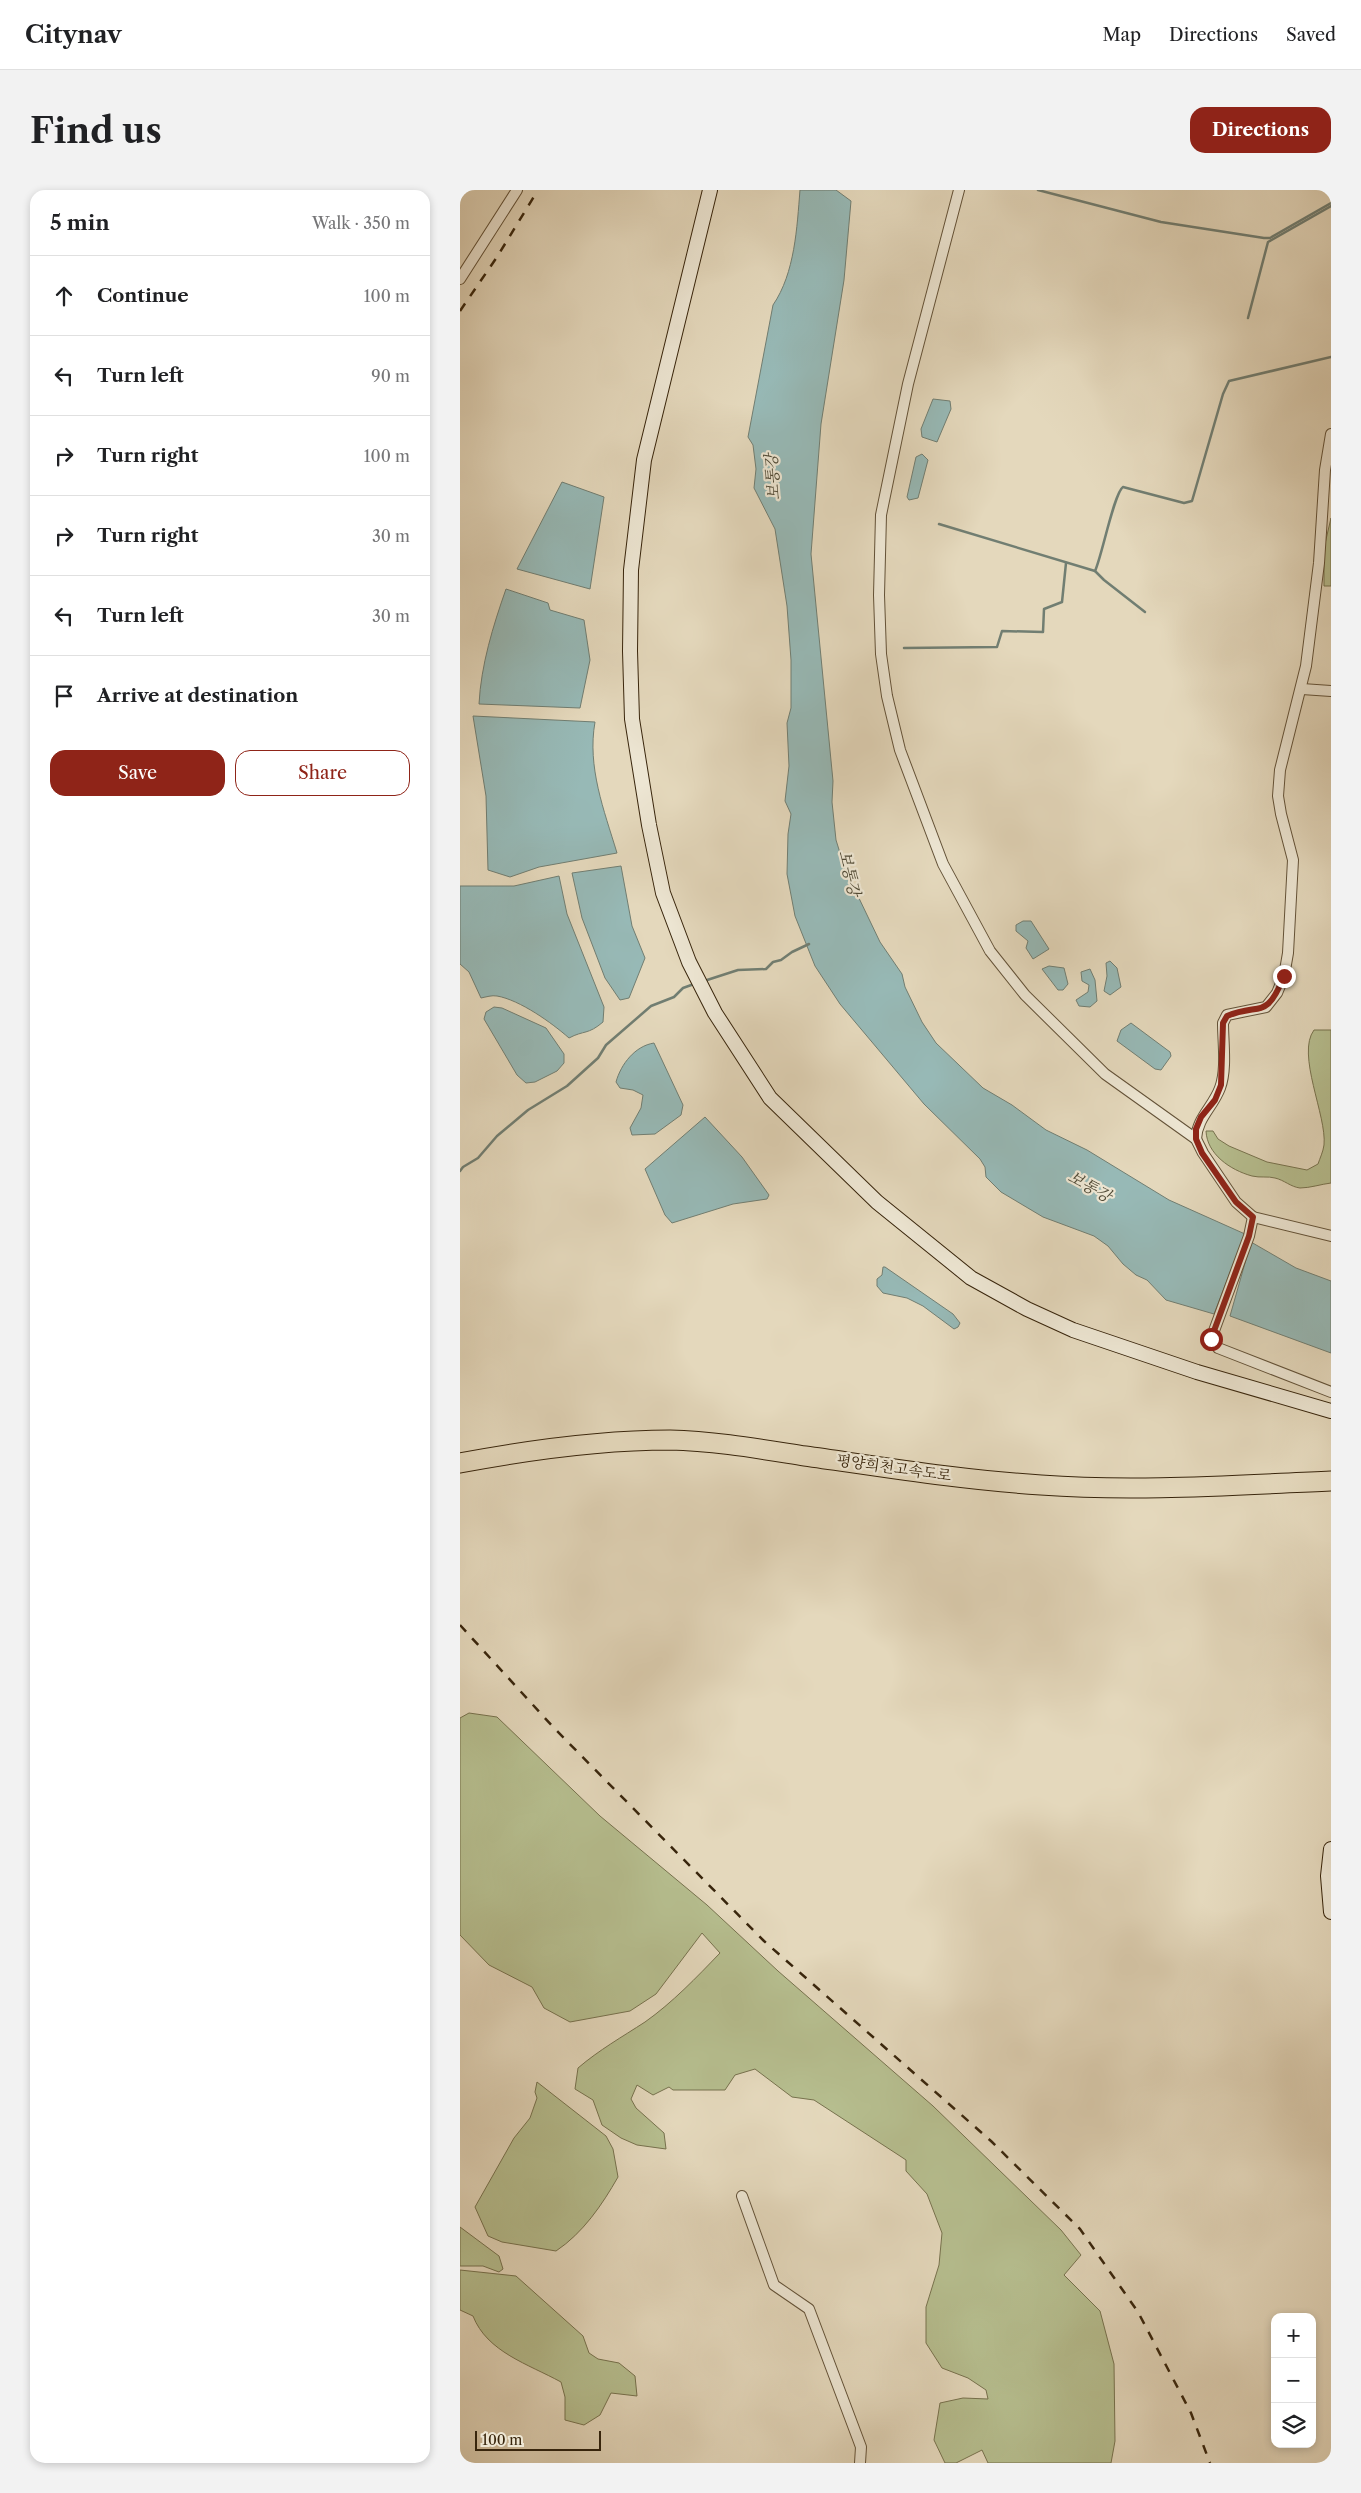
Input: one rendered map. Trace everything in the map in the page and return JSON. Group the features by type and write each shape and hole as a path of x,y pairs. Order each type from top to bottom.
{"highway":[{"name":"평양희천고속도로","path":"460,1463 518,1452 600,1443 670,1440 715,1443 938,1475 1042,1485 1154,1487 1331,1481"},
{"name":"평양희천고속도로","path":"460,1472 528,1460 646,1452 753,1457 978,1488 1046,1495 1144,1496 1331,1490"}],"main road":[{"path":"710,190 644,460 631,579 630,686 632,719 640,774 663,893 689,962 725,1029 770,1098 870,1196 972,1278 1027,1308 1074,1330 1197,1372 1331,1411"},
{"path":"1331,1849 1328,1876 1331,1912"}],"street":[{"path":"460,279 516,190"},
{"path":"959,190 908,384 881,515 879,595 881,654 887,696 900,750 942,864 990,951 1044,1016 1105,1074 1196,1139"},
{"path":"1331,434 1325,470 1319,563 1302,689 1286,738 1280,770 1278,796 1293,860 1288,953 1284,976 1277,994 1266,1007 1227,1016 1223,1023 1221,1085 1215,1100 1201,1117 1196,1129 1196,1139 1202,1153 1236,1202 1253,1217 1331,1236"},
{"path":"1302,689 1331,691"},
{"path":"1253,1217 1249,1236 1211,1339 1218,1348 1331,1392"},
{"path":"742,2196 774,2285 808,2309 861,2447 860,2463"}],"green space":[{"path":"1331,518 1331,586 1324,586 1324,548"},
{"path":"1314,1030 1331,1030 1331,1183 1300,1188 1275,1178 1252,1176 1236,1170 1215,1154 1207,1139 1206,1131 1213,1131 1218,1139 1229,1146 1267,1162 1307,1170 1318,1164 1324,1148 1324,1133 1308,1054 1309,1041"},
{"path":"469,1713 497,1717 600,1816 707,1905 778,1971 933,2106 1061,2230 1081,2255 1064,2275 1100,2311 1114,2364 1115,2441 1111,2463 988,2463 982,2450 956,2463 945,2463 934,2440 940,2403 963,2398 988,2399 986,2390 968,2378 942,2368 926,2343 926,2307 939,2265 942,2233 927,2194 906,2171 906,2160 900,2156 814,2100 792,2097 755,2069 735,2075 725,2090 673,2090 669,2087 653,2095 637,2085 631,2099 636,2108 664,2133 666,2149 637,2145 621,2138 602,2125 593,2100 575,2089 578,2068 602,2049 665,2007 720,1953 702,1933 656,1994 630,2011 570,2022 544,2008 532,1987 489,1965 460,1935 460,1718"},
{"path":"537,2082 606,2136 613,2149 618,2177 591,2218 575,2236 556,2251 502,2242 488,2236 475,2207 514,2138 530,2118 537,2098 535,2092"},
{"path":"460,2227 499,2256 503,2269 499,2272 483,2266 460,2266"},
{"path":"460,2270 516,2276 583,2336 589,2353 598,2359 619,2363 635,2376 637,2396 611,2393 600,2415 584,2425 565,2420 565,2397 561,2382 522,2363 498,2348 479,2328 473,2316 460,2310"}],"water":[{"name":"보통강","path":"800,190 836,190 851,201 844,280 821,424 811,554 833,781 832,802 836,840 845,869 880,942 902,974 905,987 922,1022 936,1043 983,1088 1012,1105 1046,1130 1087,1150 1169,1200 1245,1234 1214,1314 1166,1300 1147,1280 1136,1275 1123,1264 1108,1246 1094,1236 1043,1217 1001,1192 986,1177 985,1167 980,1159 924,1104 840,1004 815,966 795,916 787,874 788,834 791,814 785,801 789,766 787,723 791,708 791,660 787,606 775,529 754,488 756,469 753,445 748,437 773,305 786,279 794,249"},
{"path":"933,399 950,401 951,409 937,442 922,437 921,429"},
{"path":"922,454 928,460 918,498 909,500 907,497 916,457"},
{"path":"562,482 604,497 590,589 517,569"},
{"path":"506,589 548,603 550,610 584,620 590,660 580,708 479,704 488,646"},
{"path":"473,716 595,722 593,755 595,772 602,805 617,853 539,867 510,877 488,870 486,796"},
{"path":"621,866 632,926 645,958 629,998 620,1000 605,978 582,918 572,873"},
{"path":"559,876 567,914 604,1007 603,1022 590,1031 569,1038 545,1019 516,1002 495,996 481,998 469,972 460,964 460,886 514,886"},
{"path":"1023,921 1031,921 1049,949 1033,959 1026,948 1028,941 1016,931 1016,925"},
{"path":"1110,961 1117,968 1121,987 1110,995 1104,991 1107,976 1106,963"},
{"path":"1049,966 1064,968 1068,984 1063,990 1058,990 1042,969"},
{"path":"1090,969 1095,980 1097,1001 1090,1007 1079,1006 1076,1000 1088,992 1089,985 1082,981 1081,972"},
{"path":"494,1007 502,1008 546,1028 564,1054 564,1063 557,1071 535,1082 526,1083 517,1075 484,1019 486,1012"},
{"path":"1131,1023 1170,1052 1171,1056 1161,1070 1155,1069 1117,1041 1121,1030"},
{"path":"654,1043 683,1105 681,1115 655,1134 632,1135 630,1128 641,1108 643,1095 633,1090 620,1088 616,1082 621,1069 630,1057 641,1048"},
{"path":"705,1117 742,1157 769,1195 767,1199 733,1204 672,1223 665,1215 645,1169"},
{"path":"1251,1242 1296,1268 1331,1281 1331,1353 1230,1316"},
{"path":"883,1267 953,1314 960,1323 958,1327 954,1329 923,1306 907,1298 883,1293 877,1286 877,1279 882,1275"}],"waterway":[{"path":"1038,190 1161,222 1264,238 1270,238 1331,203"},
{"path":"1248,318 1268,242 1331,206"},
{"path":"939,524 1095,571 1112,512 1123,487 1184,503 1192,501 1223,394 1229,381 1331,357"},
{"path":"904,648 997,647 1002,631 1043,632 1044,609 1062,602 1066,563"},
{"path":"1095,571 1145,612"},
{"path":"704,981 738,970 766,969 773,962 781,960 809,944"},
{"path":"460,1171 478,1158 497,1136 528,1110 567,1086 598,1058 606,1045 651,1006 674,997 683,988 694,984"}],"railway":[{"path":"460,311 497,257 538,190"},
{"path":"460,1625 554,1728 764,1941 991,2141 1080,2229 1138,2312 1191,2413 1210,2463"}],"route":[{"path":"1211,1339 1249,1236 1253,1217 1236,1202 1218,1172 1202,1153 1196,1139 1196,1129 1201,1117 1215,1100 1221,1085 1223,1070 1223,1023 1227,1016 1236,1012 1266,1007 1277,994 1284,976"}]}
